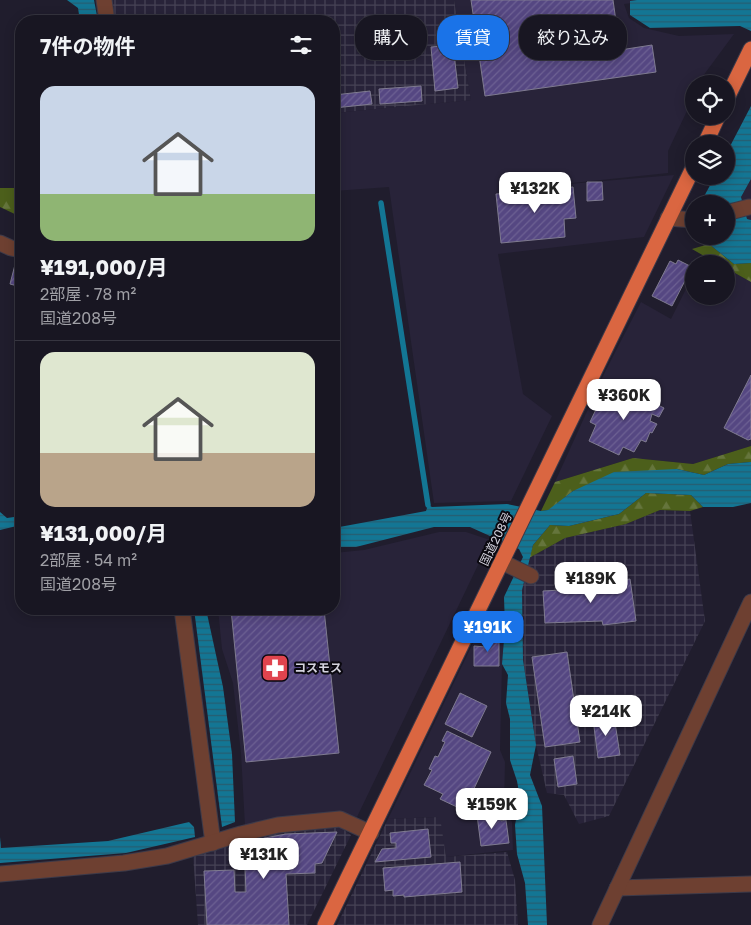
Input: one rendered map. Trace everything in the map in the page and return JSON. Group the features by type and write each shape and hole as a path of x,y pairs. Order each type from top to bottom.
{"highway":[{"path":"735,82 751,50"},
{"name":"国道208号","path":"325,925 507,564 685,184"}],"street":[{"path":"104,0 106,15"},
{"path":"735,210 748,207"},
{"path":"668,218 685,219"},
{"path":"0,243 15,249"},
{"path":"507,564 531,576"},
{"path":"600,925 751,602"},
{"path":"183,615 213,842"},
{"path":"0,874 124,864 167,856 241,834 278,826 340,819 371,833"},
{"path":"618,888 751,884"}],"shaded area":[{"path":"111,0 454,0 457,15 437,15 437,60 464,60 471,100 340,112 340,15 113,15"},
{"path":"454,0 654,0 624,4 629,18 644,28 679,36 734,34 704,75 685,75 685,115 668,151 668,173 534,187 674,175 644,237 498,254 523,394 552,416 511,501 434,503 389,187 340,191 340,112 471,100 464,60 509,60 509,15 457,15"},
{"path":"751,179 751,220 747,219 741,197"},
{"path":"735,273 751,282 751,446 693,464 633,458 555,482 604,374 641,302 671,319 685,291 685,305 735,305"},
{"path":"660,510 690,511 705,621 609,816 579,824 564,795 547,793 536,745 523,660 522,590 529,558 565,538 626,524"},
{"path":"439,532 466,532 490,540 357,817 343,814 264,820 245,826 241,753 233,683 222,649 219,615 340,615 340,552 364,550"},
{"path":"489,610 505,627 500,750 505,762 504,807 512,822 513,850 446,857 439,817 388,819"},
{"path":"440,817 446,857 507,852 515,880 518,925 337,925 388,819"},
{"path":"337,825 351,835 307,925 198,925 193,855 261,834"}],"green space":[{"path":"0,188 15,188 15,214 0,207"},
{"path":"710,245 723,255 702,255 692,249"},
{"path":"751,263 751,282 735,273 735,264"},
{"path":"751,446 751,462 728,464 704,475 677,469 573,491 549,510 541,511 555,482 633,458 693,464"},
{"path":"646,493 691,495 703,507 690,511 660,510 626,524 565,538 529,558 533,545 550,525 569,526 619,514"}],"water":[{"path":"67,0 94,0 97,15 79,15 78,8"},
{"path":"751,0 751,31 740,26 650,28 630,15 630,1"},
{"path":"751,106 751,179 741,197 747,219 751,220 751,263 735,264 735,255 723,255 710,245 735,245 735,195 705,195 710,185 735,185 735,137"},
{"path":"751,462 751,503 733,507 703,507 691,495 646,493 619,514 569,526 550,525 533,545 522,590 523,660 536,745 530,775 542,806 547,925 528,925 525,883 517,854 515,825 520,798 510,760 510,719 506,703 508,675 502,664 505,627 504,597 523,557 519,549 470,527 434,527 356,547 340,547 340,527 426,511 428,505 432,507 507,504 541,511 548,510 573,491 614,472 677,469 704,475 728,464"},
{"path":"0,512 7,518 15,517 15,526 0,530"},
{"path":"195,615 207,615 223,687 232,754 235,822 222,827"},
{"path":"189,822 194,827 195,837 126,853 0,863 0,837 1,848 108,841"}],"building":[{"path":"471,0 613,0 615,15 519,15 519,60 627,60 627,49 652,45 656,72 485,96 480,60 509,60 509,15 473,15"},
{"path":"437,46 437,60 455,60 458,88 435,91 431,47"},
{"path":"421,86 422,101 380,104 379,89"},
{"path":"370,91 372,104 340,107 340,94"},
{"path":"587,182 602,182 603,200 587,201"},
{"path":"573,187 576,218 564,219 565,237 501,243 496,194"},
{"path":"678,260 685,264 685,281 672,306 652,296 670,261 676,264"},
{"path":"15,265 15,285 10,284"},
{"path":"751,375 751,439 748,440 724,428"},
{"path":"620,386 664,408 659,417 652,414 650,421 657,424 652,433 650,432 646,442 641,440 634,452 623,447 619,455 589,441 596,425 590,422 602,397 611,401"},
{"path":"630,579 636,621 603,625 602,621 545,623 543,591 598,588 597,584"},
{"path":"232,615 325,615 339,753 246,762"},
{"path":"493,633 499,633 499,666 474,666 474,646 486,647"},
{"path":"567,652 580,742 545,747 532,657"},
{"path":"460,693 487,706 472,737 445,724"},
{"path":"614,716 620,755 598,758 593,719"},
{"path":"447,731 491,752 466,806 459,803 457,807 440,799 443,794 424,785 432,770 429,769 435,756 438,757 445,742 442,741"},
{"path":"573,756 577,784 558,787 554,759"},
{"path":"500,812 501,821 506,820 509,843 481,846 477,815"},
{"path":"428,829 431,857 375,862 382,849 396,848 396,843 391,843 390,833"},
{"path":"337,832 322,863 315,864 315,873 286,874 289,925 207,925 204,871 234,870 235,892 246,892 244,842 286,834"},
{"path":"460,862 462,892 404,897 404,895 393,896 393,890 385,891 383,868"}],"waterway":[{"path":"381,203 428,505"}],"place":[{"name":"コスモス","path":"275,668"}]}
